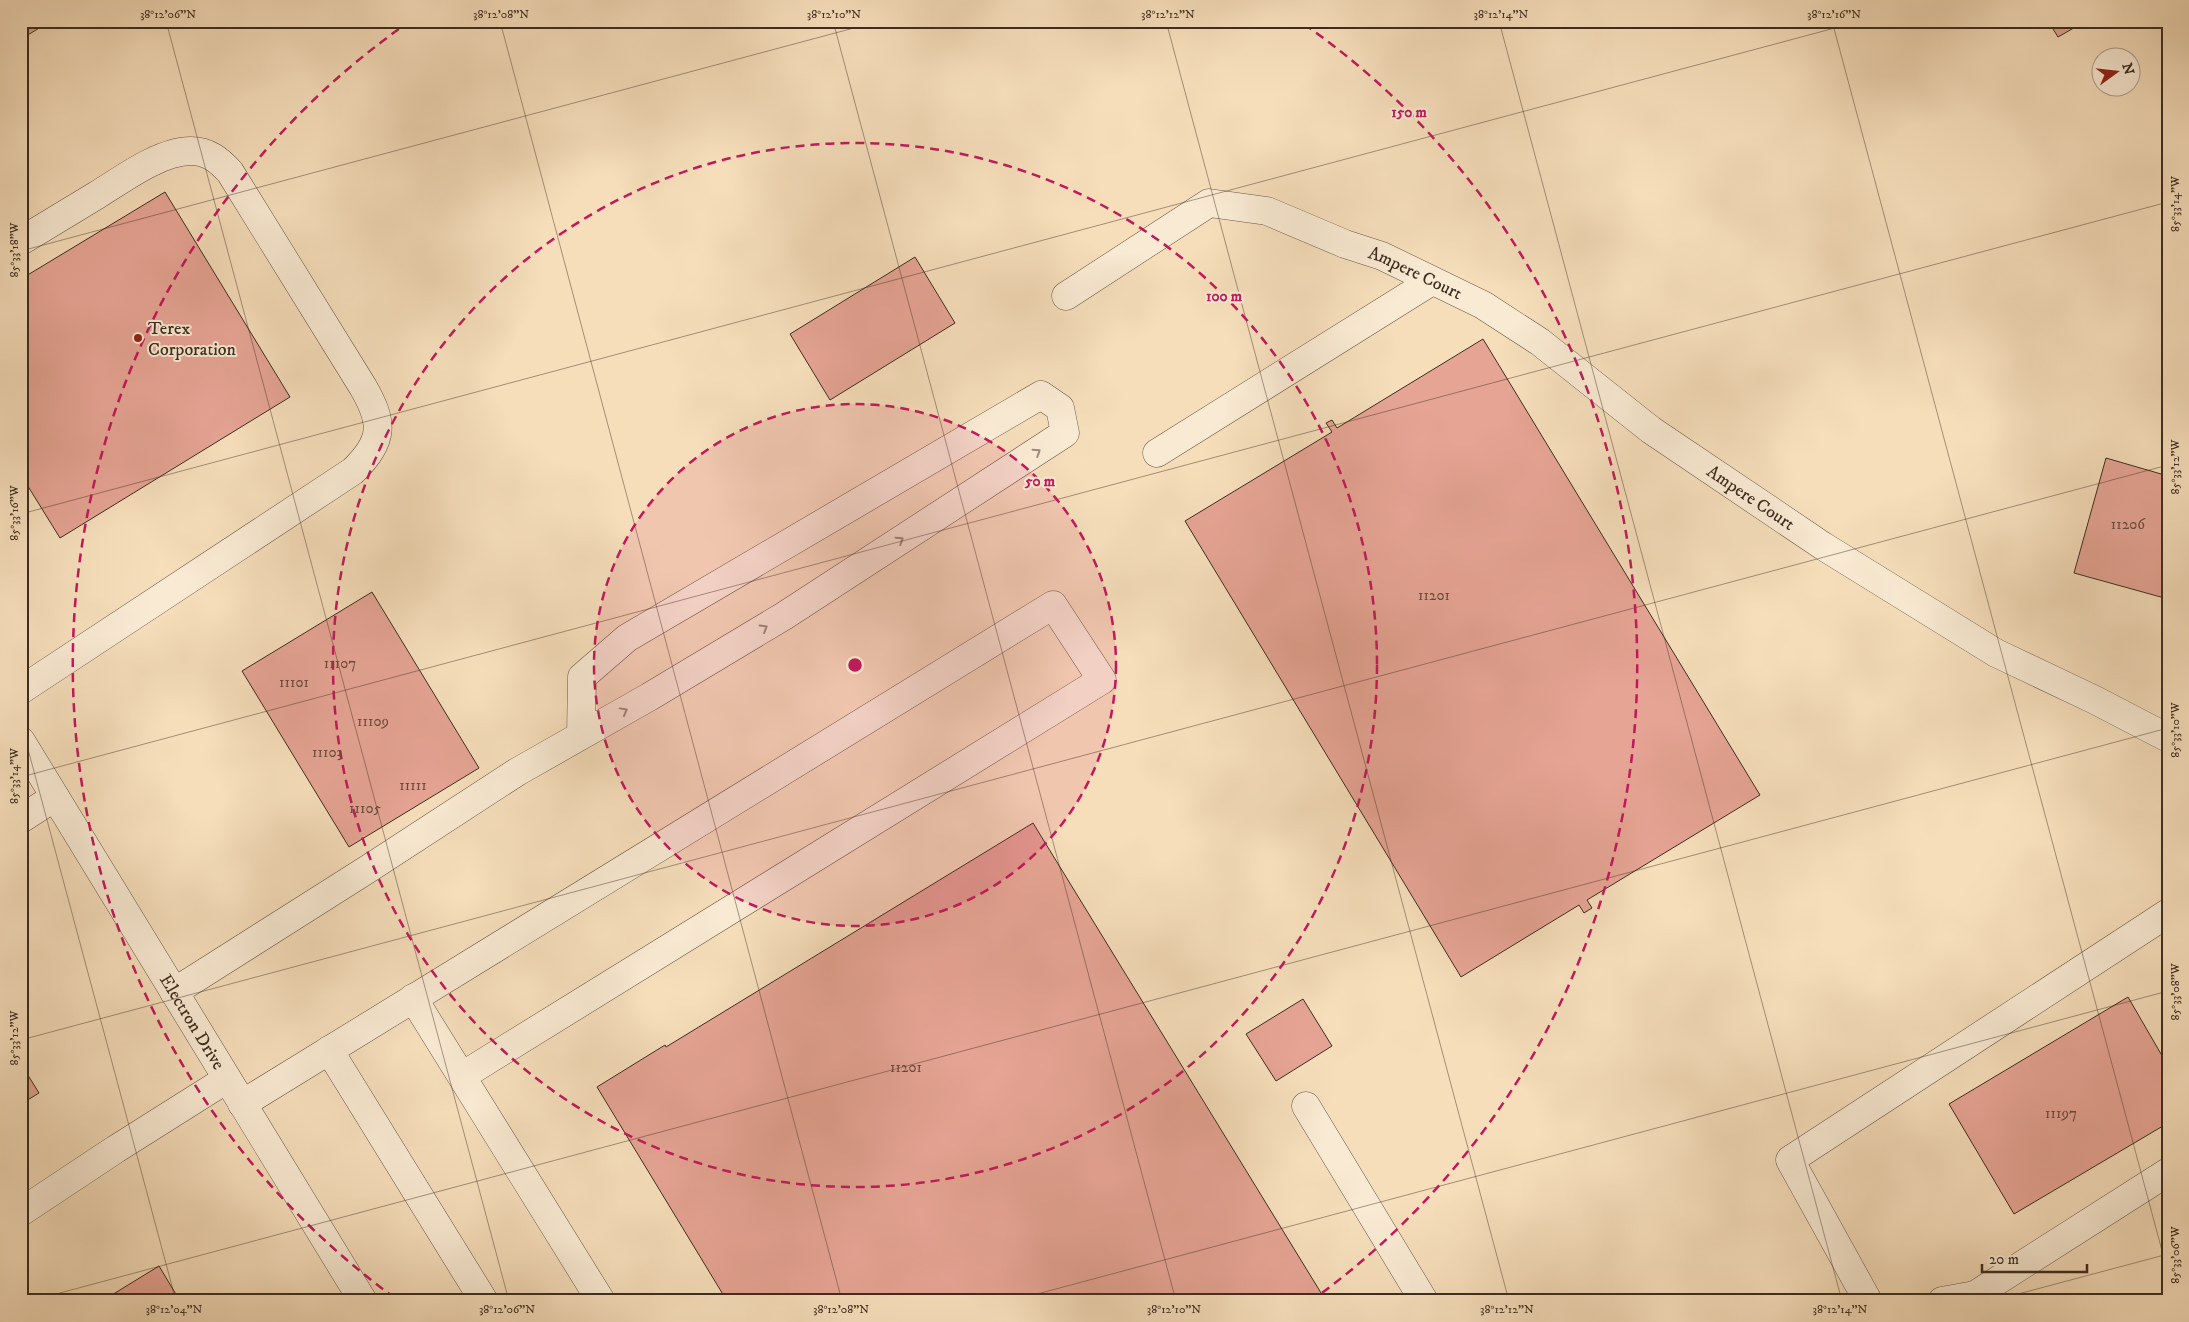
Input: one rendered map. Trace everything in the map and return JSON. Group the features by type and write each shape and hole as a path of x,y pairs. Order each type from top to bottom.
{"street":[{"path":"21,241 144,166 169,155 190,151 203,152 218,159 230,172 375,407 378,426 376,441 367,457 353,471 21,690"},
{"name":"Ampere Court","path":"1066,296 1209,203 1268,211 1345,244 1382,256 1483,305 1540,342 1651,430 1823,546 1996,653 2095,700 2168,738"},
{"path":"1157,453 1432,281"},
{"path":"174,992 517,772 582,735 784,616 1066,433 1060,408 1041,395 627,638 582,677 582,735"},
{"path":"242,1104 1053,605 1102,680 462,1076"},
{"name":"Electron Drive","path":"21,741 363,1301"},
{"path":"21,819 55,797"},
{"path":"1868,1301 1790,1160 2164,923"},
{"path":"413,998 601,1301"},
{"path":"329,1050 484,1301"},
{"path":"21,1212 116,1149 228,1079"},
{"path":"1306,1106 1424,1301"},
{"path":"1942,1301 1975,1295 2168,1172"}],"building":[{"path":"21,21 51,21 21,39"},
{"path":"2048,21 2086,21 2058,37"},
{"name":"Terex Corporation","path":"165,192 290,397 60,538 21,475 21,279"},
{"path":"915,257 955,323 830,400 790,334"},
{"path":"1483,339 1760,795 1587,900 1592,908 1584,913 1579,905 1461,977 1185,521 1332,432 1326,423 1332,420 1337,428"},
{"path":"2106,458 2168,476 2168,599 2074,573"},
{"path":"372,592 479,768 349,847 242,671"},
{"path":"1033,823 1326,1301 727,1301 597,1087 665,1045 666,1047"},
{"path":"2128,997 2168,1066 2168,1123 2014,1214 1949,1104"},
{"path":"1303,999 1332,1046 1276,1081 1246,1034"},
{"path":"21,1064 39,1093 21,1104"},
{"path":"159,1266 180,1301 102,1301"}],"place":[{"name":"Terex Corporation","path":"138,338"}]}
